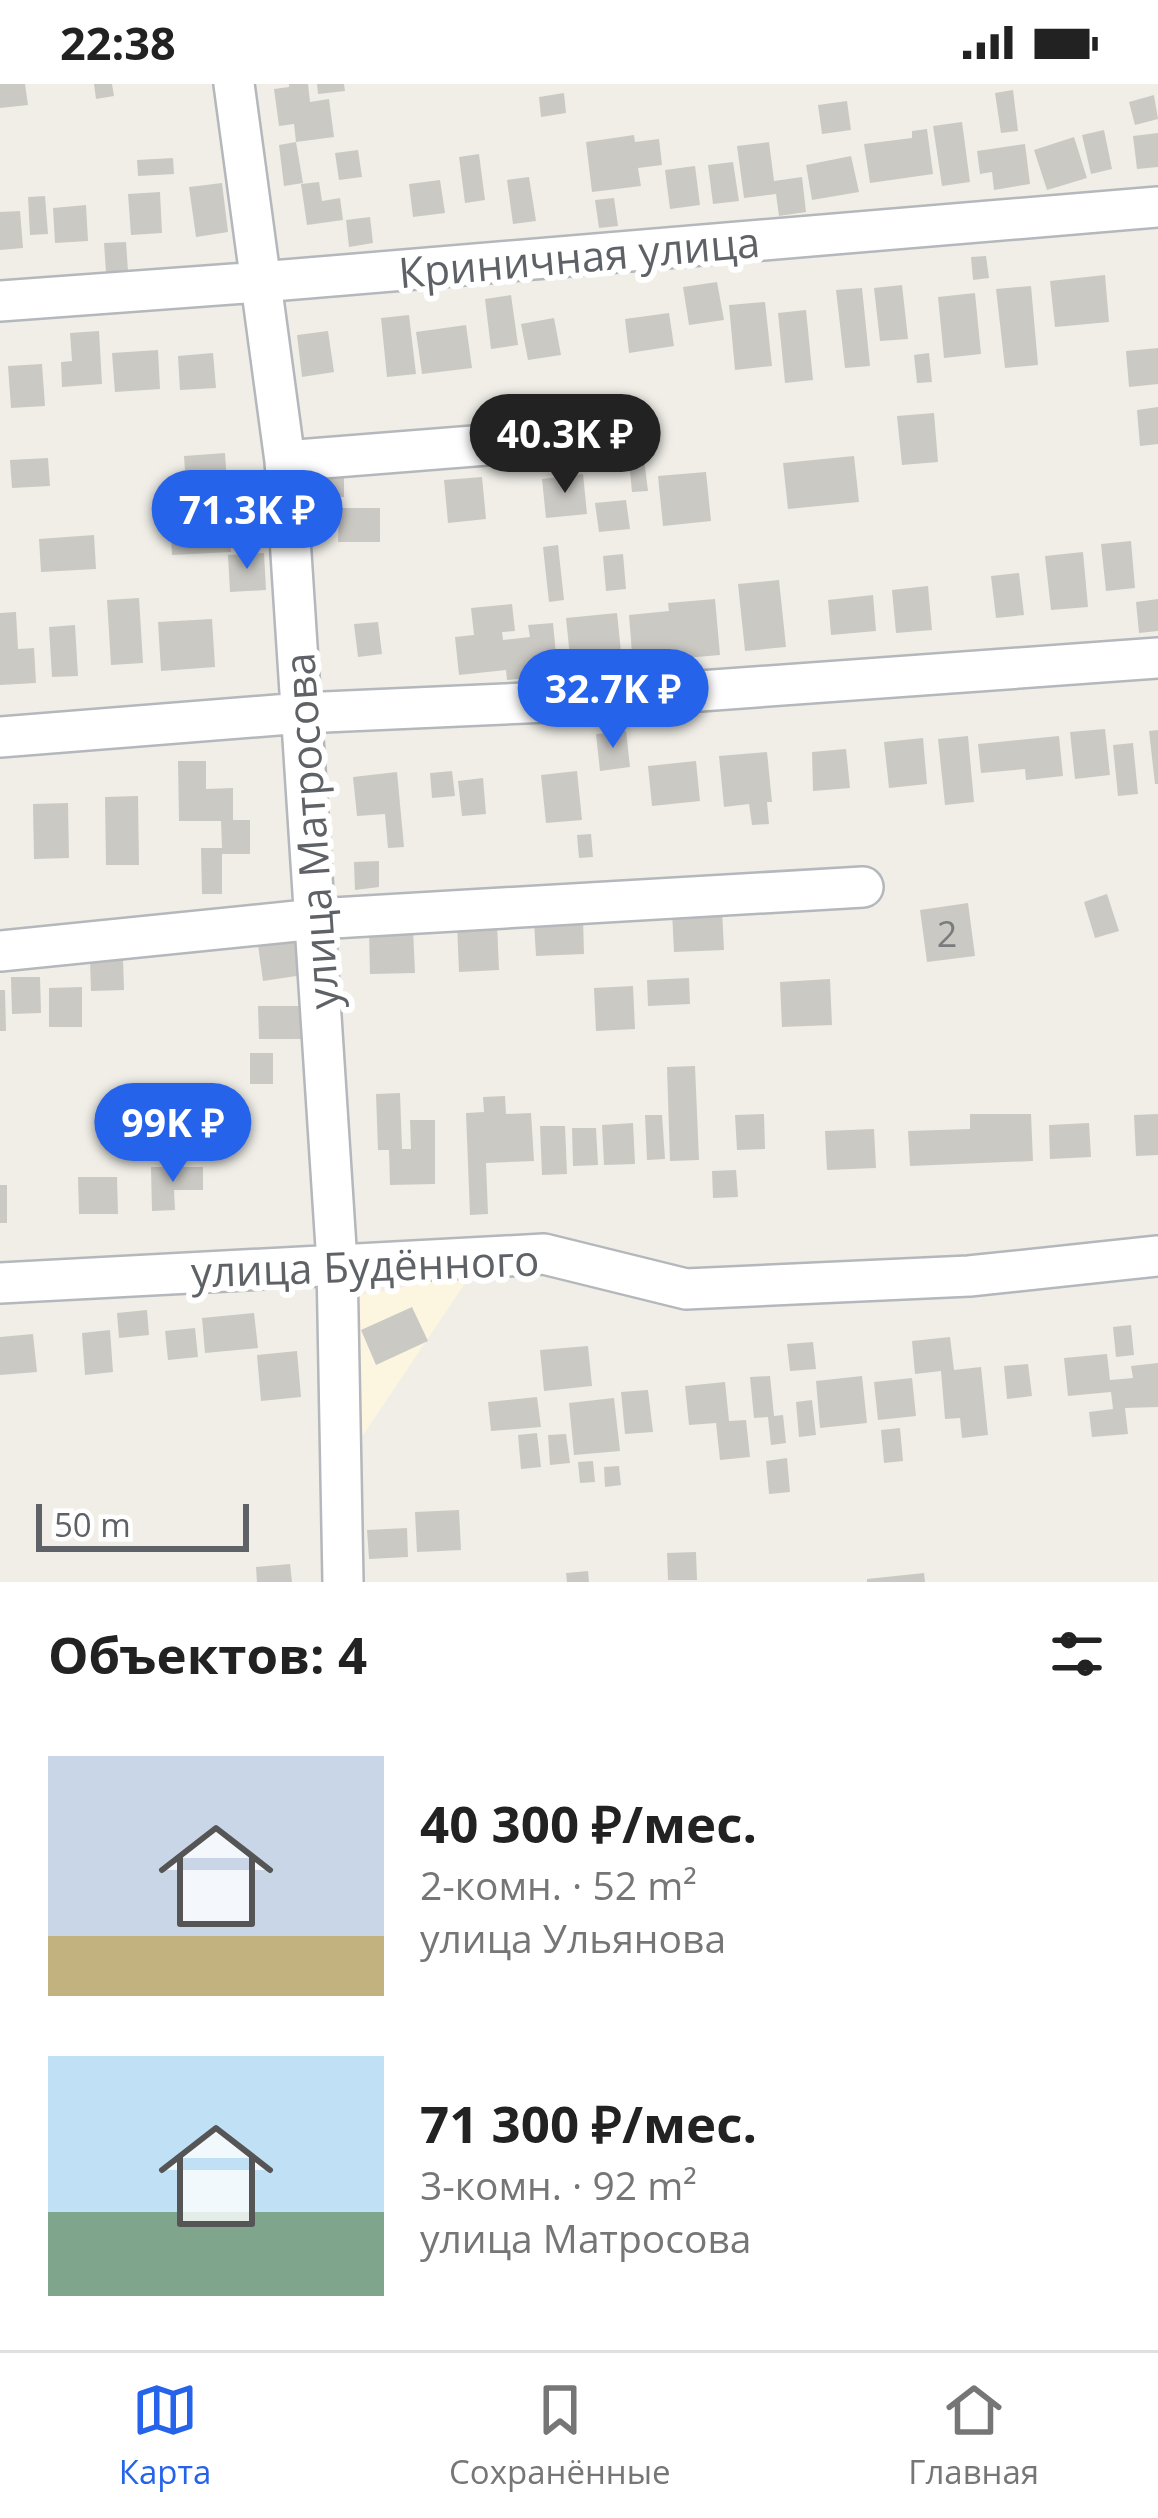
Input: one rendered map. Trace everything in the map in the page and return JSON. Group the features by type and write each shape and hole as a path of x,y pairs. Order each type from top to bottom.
{"street":[{"name":"улица Матросова","path":"235,84 285,460 338,1263 343,1582"},
{"name":"Криничная улица","path":"0,301 1158,207"},
{"path":"285,460 638,433"},
{"path":"0,737 302,712 548,702 1158,658"},
{"path":"0,951 316,919 863,887"},
{"name":"улица Будённого","path":"0,1282 544,1254 686,1289 970,1276 1158,1256"}],"shaded area":[{"path":"468,1278 349,1456 354,1296"}],"building":[{"path":"0,84 25,84 28,105 0,108"},
{"path":"94,84 112,84 114,96 96,99"},
{"path":"308,84 310,102 329,99 334,137 296,142 294,124 279,126 274,89"},
{"path":"317,84 344,84 345,91 318,94"},
{"path":"1013,90 1018,131 1001,133 995,93"},
{"path":"564,93 566,113 541,117 539,97"},
{"path":"1154,95 1158,119 1135,125 1129,102"},
{"path":"847,101 851,130 822,134 818,105"},
{"path":"962,122 970,182 942,186 933,126"},
{"path":"927,129 933,174 870,183 864,144 912,138 912,131"},
{"path":"1104,130 1112,169 1091,174 1082,135"},
{"path":"1158,133 1158,167 1137,169 1133,136"},
{"path":"634,135 635,142 659,139 662,165 638,168 641,186 592,192 586,142"},
{"path":"1074,137 1087,178 1047,190 1034,150"},
{"path":"296,142 303,183 284,186 279,145"},
{"path":"769,142 774,181 802,177 806,212 779,216 776,194 744,198 737,146"},
{"path":"1025,144 1030,184 994,190 992,172 980,174 977,151"},
{"path":"358,150 362,177 339,180 335,153"},
{"path":"479,154 485,200 465,203 459,157"},
{"path":"851,156 859,192 812,200 806,165"},
{"path":"173,158 174,174 138,176 137,160"},
{"path":"733,162 739,201 713,204 708,165"},
{"path":"695,166 700,205 670,209 665,170"},
{"path":"529,177 536,221 513,224 507,180"},
{"path":"440,180 445,213 413,217 409,184"},
{"path":"319,182 322,201 340,198 343,220 307,225 301,184"},
{"path":"222,183 228,232 196,237 189,187"},
{"path":"160,192 162,233 131,235 128,194"},
{"path":"45,196 48,234 30,235 28,197"},
{"path":"614,198 618,226 599,228 595,200"},
{"path":"86,205 88,241 55,243 53,208"},
{"path":"20,211 23,248 0,250 0,212"},
{"path":"370,217 373,243 349,247 346,220"},
{"path":"126,242 128,271 106,272 104,243"},
{"path":"986,256 989,278 973,280 971,257"},
{"path":"1105,275 1109,322 1055,327 1050,281"},
{"path":"717,282 724,320 689,325 683,287"},
{"path":"902,285 908,339 880,341 874,288"},
{"path":"1031,286 1038,365 1005,368 996,289"},
{"path":"862,288 870,366 845,368 836,290"},
{"path":"975,293 981,354 944,358 938,297"},
{"path":"511,295 518,345 491,349 485,299"},
{"path":"765,302 772,366 735,370 729,305"},
{"path":"806,310 813,380 785,383 778,313"},
{"path":"669,313 674,346 629,353 625,319"},
{"path":"409,315 416,374 387,377 381,318"},
{"path":"554,318 561,355 528,360 521,324"},
{"path":"466,325 472,368 422,374 416,332"},
{"path":"99,331 102,384 62,387 61,362 72,361 70,333"},
{"path":"328,331 334,372 302,377 297,335"},
{"path":"1158,348 1158,384 1129,387 1126,351"},
{"path":"158,350 160,389 115,392 112,353"},
{"path":"213,353 216,388 180,390 178,356"},
{"path":"929,353 932,382 917,383 914,355"},
{"path":"42,364 45,406 11,408 8,366"},
{"path":"1158,407 1158,444 1140,446 1137,410"},
{"path":"934,413 938,462 902,465 897,416"},
{"path":"225,453 227,483 186,485 184,456"},
{"path":"854,456 859,502 788,509 783,463"},
{"path":"48,458 50,486 12,488 10,460"},
{"path":"644,459 648,491 632,492 629,461"},
{"path":"314,472 344,472 344,497 314,498"},
{"path":"706,472 711,521 663,526 658,476"},
{"path":"583,474 587,514 546,518 542,479"},
{"path":"482,477 486,519 448,523 444,480"},
{"path":"626,500 630,529 599,532 595,503"},
{"path":"339,508 380,508 380,542 338,542"},
{"path":"229,512 231,552 172,555 170,516"},
{"path":"94,535 96,569 41,572 39,539"},
{"path":"1131,541 1135,588 1106,591 1101,544"},
{"path":"558,545 564,600 549,602 543,547"},
{"path":"1083,552 1088,607 1051,610 1045,556"},
{"path":"264,553 266,590 230,592 228,555"},
{"path":"623,554 626,589 606,591 603,556"},
{"path":"1019,573 1024,615 996,618 991,576"},
{"path":"779,580 786,647 745,651 738,584"},
{"path":"928,586 932,630 896,633 892,590"},
{"path":"873,595 876,631 831,635 828,600"},
{"path":"139,598 143,663 111,665 107,600"},
{"path":"715,599 720,655 674,659 673,649 632,653 629,615 669,611 668,603"},
{"path":"1158,599 1158,631 1139,633 1136,602"},
{"path":"512,604 515,631 502,632 503,640 530,637 528,625 553,623 558,675 507,680 506,670 459,675 455,637 474,635 471,608"},
{"path":"16,612 18,649 34,648 36,683 0,685 0,613"},
{"path":"617,613 622,662 571,667 566,618"},
{"path":"212,619 215,667 161,671 158,622"},
{"path":"378,622 382,654 358,657 354,624"},
{"path":"75,625 78,676 52,677 49,627"},
{"path":"1105,729 1110,775 1075,779 1070,732"},
{"path":"1158,730 1158,784 1155,784 1149,731"},
{"path":"626,731 630,767 600,771 596,734"},
{"path":"968,736 974,802 945,805 938,739"},
{"path":"1059,736 1063,776 1026,780 1025,769 981,773 978,744"},
{"path":"923,738 927,784 889,788 884,742"},
{"path":"1133,743 1138,794 1118,796 1113,745"},
{"path":"846,749 850,788 813,791 812,752"},
{"path":"767,752 772,802 767,802 769,824 752,825 749,804 724,807 719,756"},
{"path":"178,761 206,761 206,789 233,788 233,820 250,820 250,854 222,854 222,894 202,894 201,848 222,848 221,821 179,821"},
{"path":"696,761 700,801 652,806 648,766"},
{"path":"452,771 455,796 432,798 430,773"},
{"path":"577,771 582,820 546,823 541,775"},
{"path":"397,772 404,847 388,848 385,814 357,816 353,777"},
{"path":"483,778 486,814 462,816 458,781"},
{"path":"138,796 139,865 106,865 105,797"},
{"path":"68,803 69,858 34,859 33,804"},
{"path":"591,834 593,857 579,858 577,835"},
{"path":"379,861 379,887 355,890 354,862"},
{"path":"1107,894 1119,931 1095,938 1084,902"},
{"path":"968,903 975,956 927,962 920,910"},
{"path":"722,909 724,950 674,952 672,911"},
{"path":"583,919 584,954 536,956 534,921"},
{"path":"497,923 499,970 459,972 457,924"},
{"path":"413,929 415,973 370,974 369,931"},
{"path":"300,937 303,975 263,981 258,945"},
{"path":"123,958 124,990 91,991 90,959"},
{"path":"11,977 40,977 41,1013 12,1014"},
{"path":"689,978 690,1004 648,1006 647,980"},
{"path":"830,979 832,1025 782,1027 780,982"},
{"path":"633,986 635,1029 596,1031 594,988"},
{"path":"82,987 82,1027 49,1027 49,988"},
{"path":"0,990 5,990 6,1031 0,1031"},
{"path":"258,1006 300,1006 301,1039 259,1039"},
{"path":"250,1053 273,1053 273,1084 250,1084"},
{"path":"695,1066 699,1160 670,1161 667,1067"},
{"path":"400,1093 402,1149 411,1149 410,1120 435,1120 435,1184 390,1185 389,1150 378,1150 376,1094"},
{"path":"505,1096 506,1114 531,1113 534,1161 486,1163 488,1214 470,1215 466,1113 484,1112 483,1097"},
{"path":"764,1114 765,1149 737,1150 735,1115"},
{"path":"970,1114 1031,1114 1033,1161 910,1166 908,1131 970,1129"},
{"path":"1158,1114 1158,1155 1136,1156 1134,1115"},
{"path":"645,1115 662,1115 665,1159 647,1160"},
{"path":"633,1123 635,1164 604,1165 602,1125"},
{"path":"1089,1123 1091,1157 1050,1159 1049,1125"},
{"path":"540,1126 565,1126 567,1174 542,1175"},
{"path":"572,1128 596,1128 598,1165 573,1166"},
{"path":"874,1129 876,1168 827,1170 825,1131"},
{"path":"151,1167 203,1167 203,1190 174,1190 175,1210 152,1211"},
{"path":"736,1170 738,1197 713,1198 712,1171"},
{"path":"78,1177 117,1177 118,1214 79,1214"},
{"path":"0,1185 7,1185 7,1223 0,1223"},
{"path":"412,1307 428,1341 376,1365 361,1330"},
{"path":"147,1310 149,1335 119,1338 117,1313"},
{"path":"254,1313 258,1348 205,1353 202,1318"},
{"path":"1131,1325 1134,1355 1116,1357 1113,1327"},
{"path":"195,1328 198,1357 168,1360 165,1331"},
{"path":"110,1330 113,1372 85,1375 82,1333"},
{"path":"33,1334 37,1372 0,1375 0,1337"},
{"path":"950,1337 954,1370 981,1367 988,1435 962,1438 960,1418 945,1419 941,1371 915,1374 912,1341"},
{"path":"813,1342 816,1369 790,1371 787,1344"},
{"path":"588,1346 592,1386 544,1391 540,1350"},
{"path":"297,1351 301,1397 261,1401 257,1355"},
{"path":"1107,1354 1110,1380 1133,1378 1131,1366 1158,1363 1158,1407 1125,1408 1128,1434 1092,1437 1089,1412 1113,1409 1111,1392 1068,1396 1064,1358"},
{"path":"1028,1364 1032,1396 1007,1399 1004,1366"},
{"path":"770,1376 774,1416 783,1415 786,1443 771,1445 768,1417 754,1418 750,1377"},
{"path":"862,1376 867,1423 820,1428 816,1381"},
{"path":"912,1378 916,1416 878,1420 874,1382"},
{"path":"725,1382 729,1421 746,1420 750,1457 720,1460 716,1423 689,1425 685,1386"},
{"path":"648,1390 653,1432 625,1434 621,1392"},
{"path":"537,1397 541,1427 491,1431 488,1402"},
{"path":"614,1398 620,1451 574,1455 569,1403"},
{"path":"812,1400 816,1435 799,1437 796,1402"},
{"path":"900,1428 903,1461 884,1463 881,1430"},
{"path":"537,1433 541,1467 521,1469 518,1435"},
{"path":"566,1434 570,1463 550,1465 548,1435"},
{"path":"787,1458 790,1492 769,1494 766,1461"},
{"path":"593,1461 595,1482 580,1483 578,1462"},
{"path":"619,1466 621,1485 605,1487 604,1467"},
{"path":"459,1510 461,1550 417,1552 415,1512"},
{"path":"407,1528 408,1557 369,1559 367,1530"},
{"path":"696,1552 697,1580 668,1580 667,1553"},
{"path":"290,1564 292,1582 257,1582 256,1567"},
{"path":"588,1571 589,1582 567,1582 566,1573"},
{"path":"924,1573 925,1582 867,1582 867,1579"}]}
